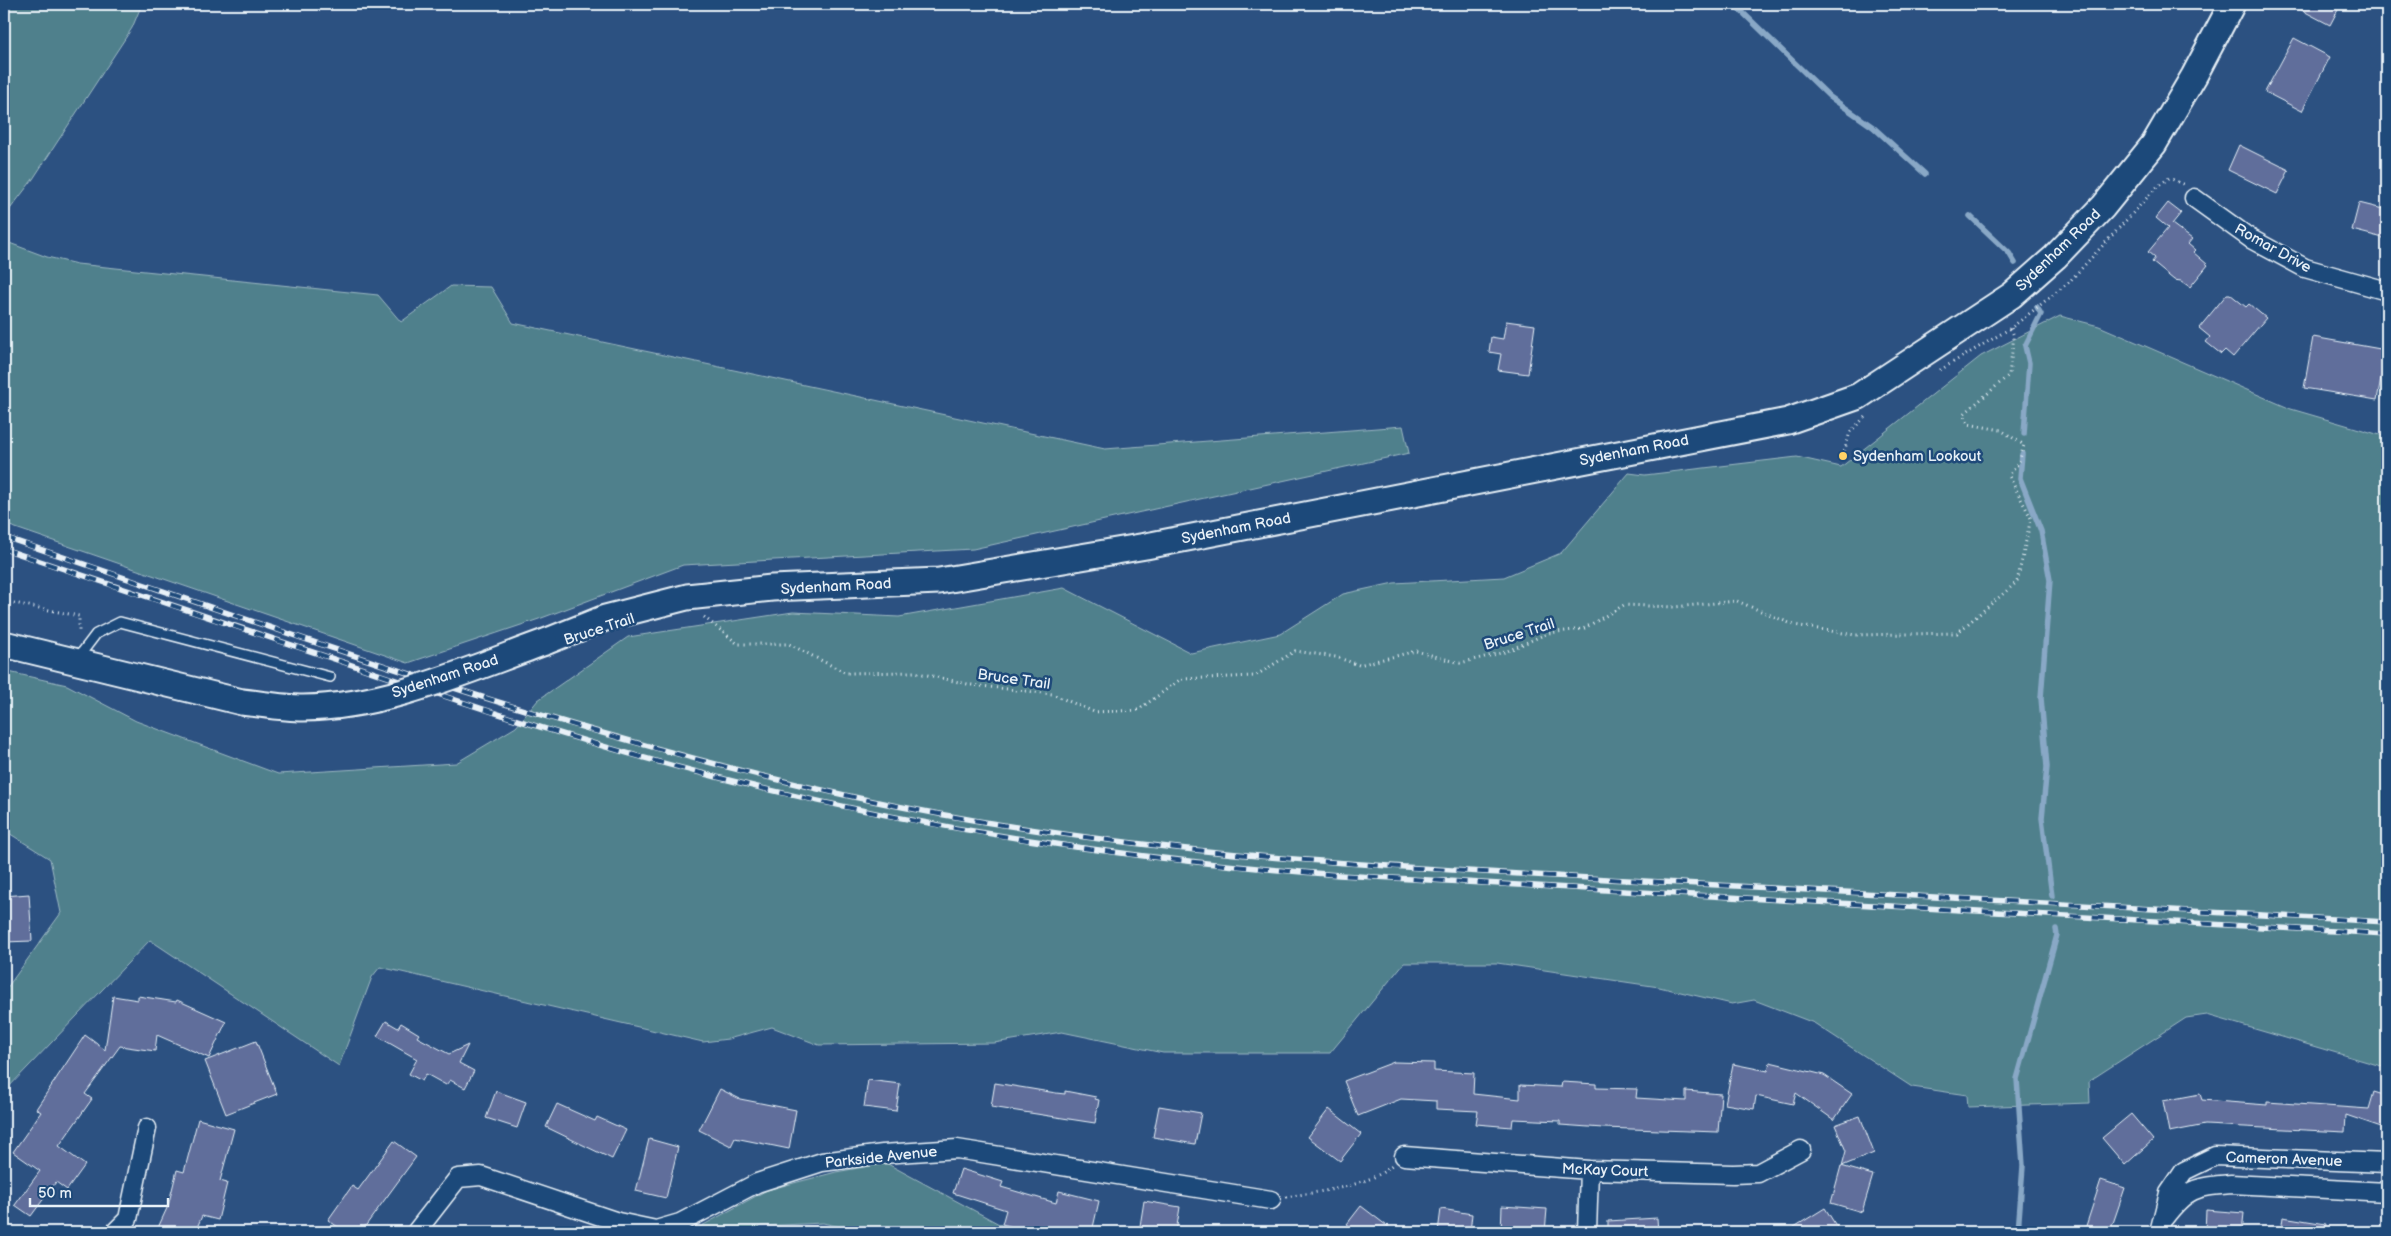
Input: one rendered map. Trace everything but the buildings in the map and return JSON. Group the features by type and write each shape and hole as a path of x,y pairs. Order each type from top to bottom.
{"main road":[{"name":"Sydenham Road","path":"4,644 242,702 303,708 358,703 411,690 545,642 605,618 688,597 772,588 938,581 1146,546 1788,421 1859,396 2012,294 2055,257 2103,207 2154,144 2194,76 2232,4"}],"street":[{"name":"Romar Drive","path":"2194,198 2251,239 2305,268 2387,291"},
{"path":"115,1232 128,1219 147,1128"},
{"name":"Parkside Avenue","path":"416,1232 458,1178 480,1176 618,1222 656,1230 680,1223 757,1184 822,1162 883,1154 956,1149 1271,1200"},
{"name":"McKay Court","path":"1404,1156 1589,1170 1758,1173 1800,1150"},
{"name":"Cameron Avenue","path":"2159,1228 2169,1193 2184,1171 2215,1156 2387,1163"},
{"path":"1587,1232 1589,1170"},
{"name":"Cameron Avenue","path":"2159,1228 2176,1203 2193,1189 2208,1186 2231,1184 2387,1192"}],"lane":[{"path":"76,661 96,634 120,622 330,677"}],"path":[{"path":"1935,374 2011,328 2068,283 2156,188 2169,178 2185,185 2194,198"},
{"name":"Bruce Trail","path":"702,616 738,644 789,644 846,673 914,672 972,685 1052,694 1094,712 1138,710 1181,679 1255,676 1296,651 1336,658 1359,666 1416,651 1460,663 1505,652 1548,633 1583,629 1624,605 1674,607 1737,601 1794,625 1855,635 1957,632 2017,582 2031,518 2009,476 2019,462 2024,444 2001,430 1968,424 1964,414 2009,375 2014,336 2011,328"},
{"path":"1843,456 1850,432 1870,414"},
{"path":"4,601 79,616 79,649 76,661"},
{"path":"1271,1200 1328,1190 1378,1176 1404,1156"}],"green space":[{"path":"4,4 142,4 132,28 33,179 4,217"},
{"path":"4,241 47,257 77,264 378,295 401,322 451,286 491,287 513,323 1105,449 1403,426 1409,453 973,549 683,565 539,619 408,663 4,524"},
{"path":"2060,316 2099,326 2291,409 2387,437 2387,1062 2381,1066 2207,1015 2186,1018 2089,1081 2090,1103 1968,1107 1967,1095 1912,1087 1814,1023 1754,1000 1732,1004 1659,987 1497,963 1404,963 1330,1053 1163,1053 1062,1032 994,1043 819,1045 772,1027 728,1039 703,1042 380,967 372,977 339,1066 150,940 4,1092 4,992 61,913 50,859 4,830 4,671 67,685 136,721 278,774 456,763 516,727 538,700 628,637 793,612 899,617 1064,588 1191,653 1280,634 1343,594 1394,583 1504,577 1561,553 1629,473 1645,475 1797,457 1841,467 1981,356"},
{"path":"886,1163 1014,1232 760,1232 849,1229 823,1223 761,1226 753,1232 702,1232 698,1228 767,1190 836,1172"}],"waterway":[{"path":"1734,4 1830,97 1873,127 1925,174"},
{"path":"1970,216 2009,253 2015,263"},
{"path":"2024,434 2029,363 2025,346 2041,314 2037,307"},
{"path":"2022,454 2020,478 2041,531 2050,580 2041,698 2047,767 2042,818 2052,896"},
{"path":"2018,1232 2023,1166 2017,1079 2057,935 2056,929"}],"railway":[{"path":"4,537 351,654 583,728 819,789 939,814 1027,829 1114,841 1290,859 1556,876 2387,922"},
{"path":"4,549 480,708 610,748 776,792 936,825 1016,838 1177,860 1339,875 2387,934"}],"place":[{"name":"Sydenham Lookout","path":"1843,456"}]}
